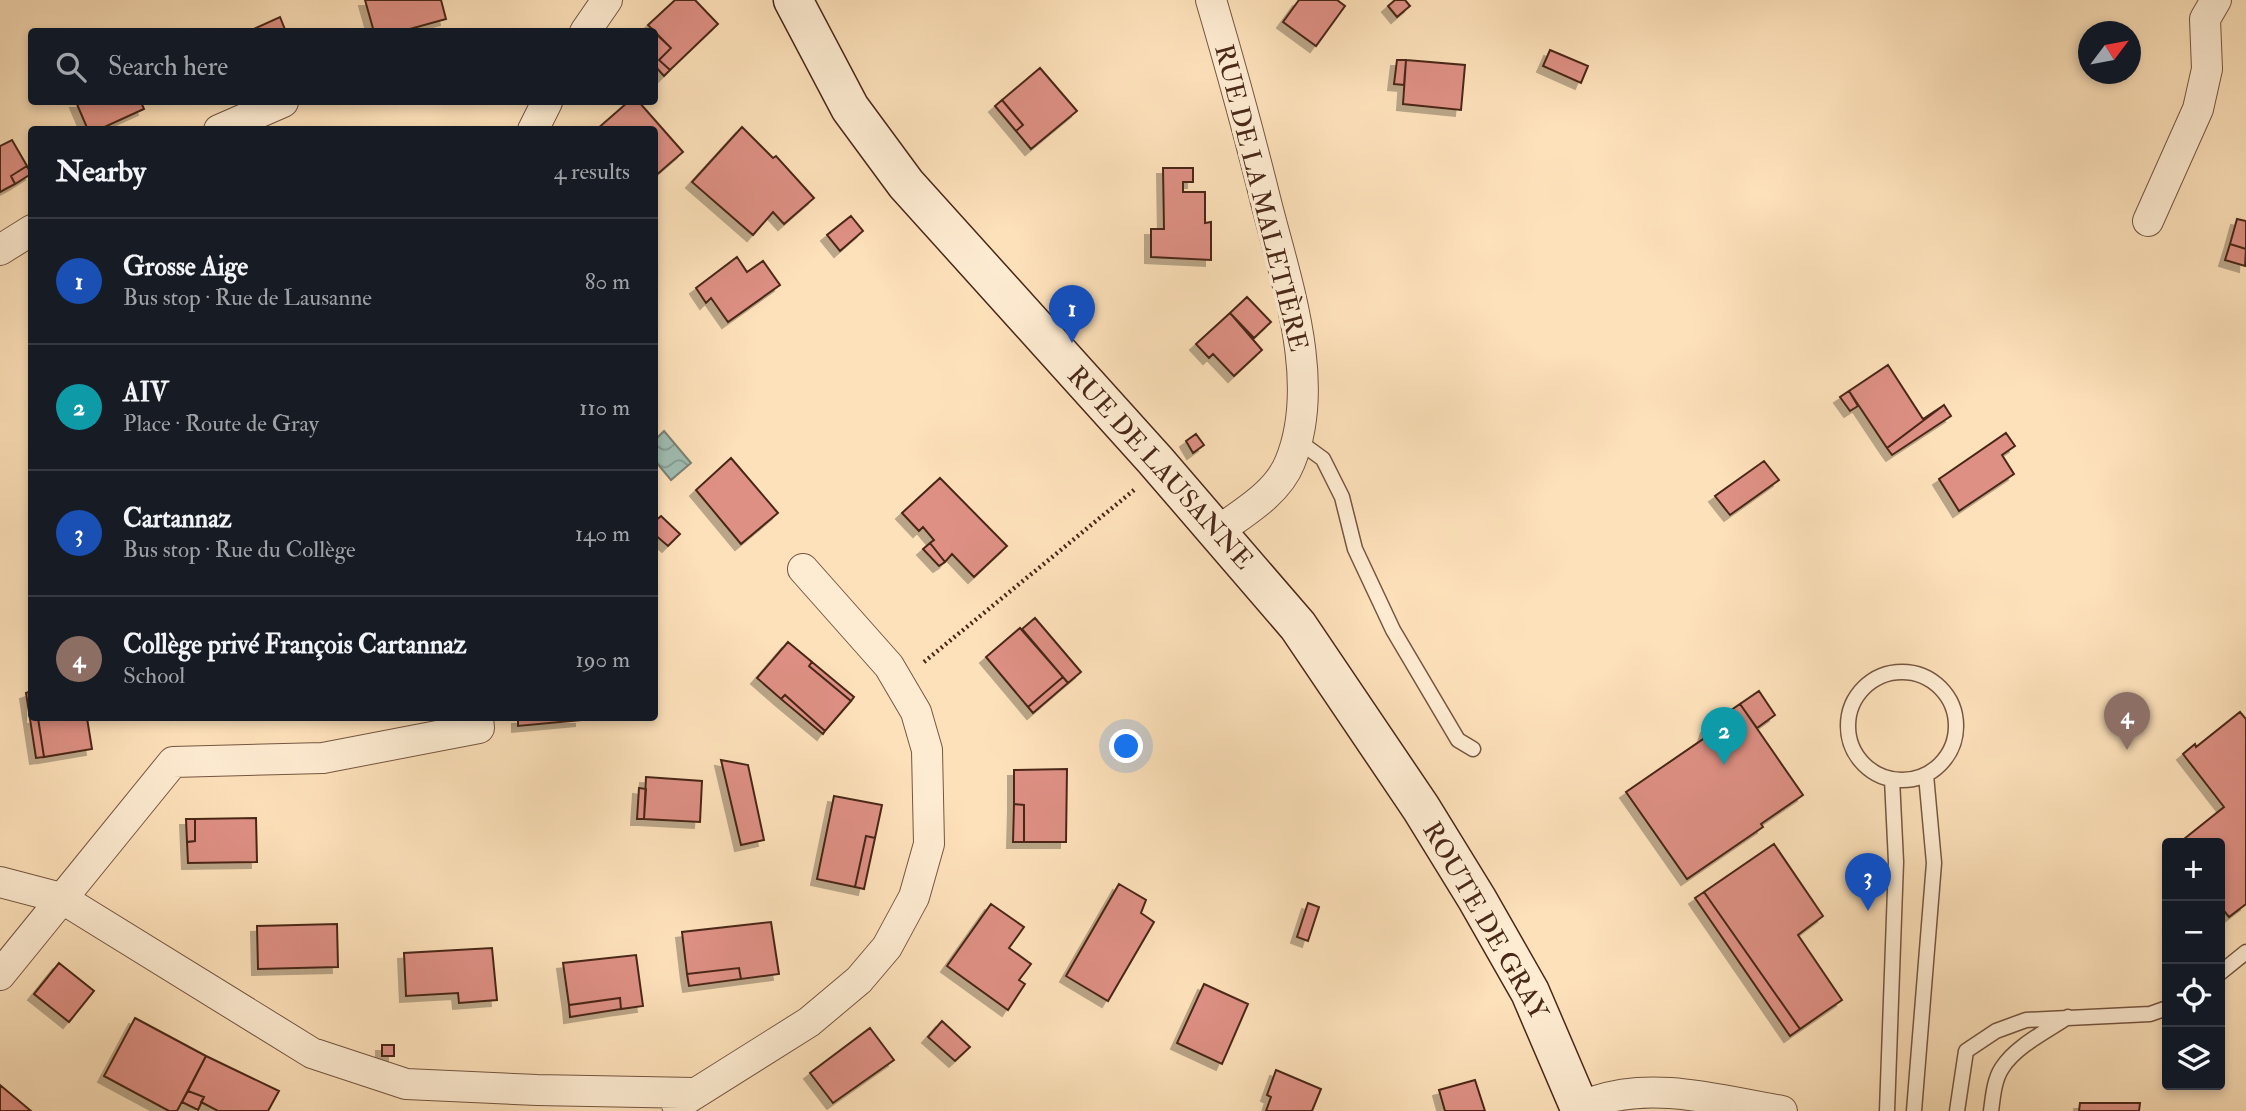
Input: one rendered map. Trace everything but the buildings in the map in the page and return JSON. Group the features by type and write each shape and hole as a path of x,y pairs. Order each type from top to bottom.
{"main road":[{"name":"RUE DE LAUSANNE","path":"793,0 850,108 906,184 1218,531 1298,626 1421,808"},
{"name":"ROUTE DE GRAY","path":"1421,808 1530,992 1580,1110"}],"street":[{"path":"588,28 607,0"},
{"name":"RUE DE LA MALETIÈRE","path":"1211,0 1243,107 1294,313 1302,409 1290,464 1276,485 1218,531"},
{"path":"2148,221 2198,109 2207,69 2205,19 2216,0"},
{"path":"228,126 276,105"},
{"path":"535,126 546,105"},
{"path":"0,250 28,232"},
{"path":"668,1111 809,1022 859,980 887,947 914,897 929,844 928,750 916,712 889,666 803,569"},
{"path":"0,975 173,762 323,758 479,728 478,721"},
{"path":"0,881 61,898 312,1053 406,1084 694,1093"},
{"path":"1580,1110 1609,1097 1673,1093 1782,1111"}],"lane":[{"path":"1297,440 1323,458 1342,498 1355,549 1393,630 1458,740 1473,750"},
{"path":"1908,671 1925,676 1941,687 1951,701 1956,718 1956,735 1950,751 1940,765 1926,775 1892,779 1876,773 1861,761 1852,746 1848,727 1850,709 1859,693 1872,680 1889,673 1908,671"},
{"path":"1913,1111 1934,863 1926,775"},
{"path":"1887,1111 1896,862 1892,779"},
{"path":"2225,969 2246,952"},
{"path":"1957,1111 1966,1051 1996,1031 2026,1020 2150,1014 2162,1010"},
{"path":"1991,1111 1995,1086 2002,1067 2020,1050 2070,1016"}],"path":[{"path":"899,683 1161,467"}],"water":[{"path":"664,431 691,463 671,480 658,465 658,437"}],"place":[{"name":"Grosse Aige","path":"1072,343"},
{"name":"Collège privé François Cartannaz","path":"2127,750"},
{"name":"AIV","path":"1724,765"},
{"name":"Cartannaz","path":"1868,911"}]}
